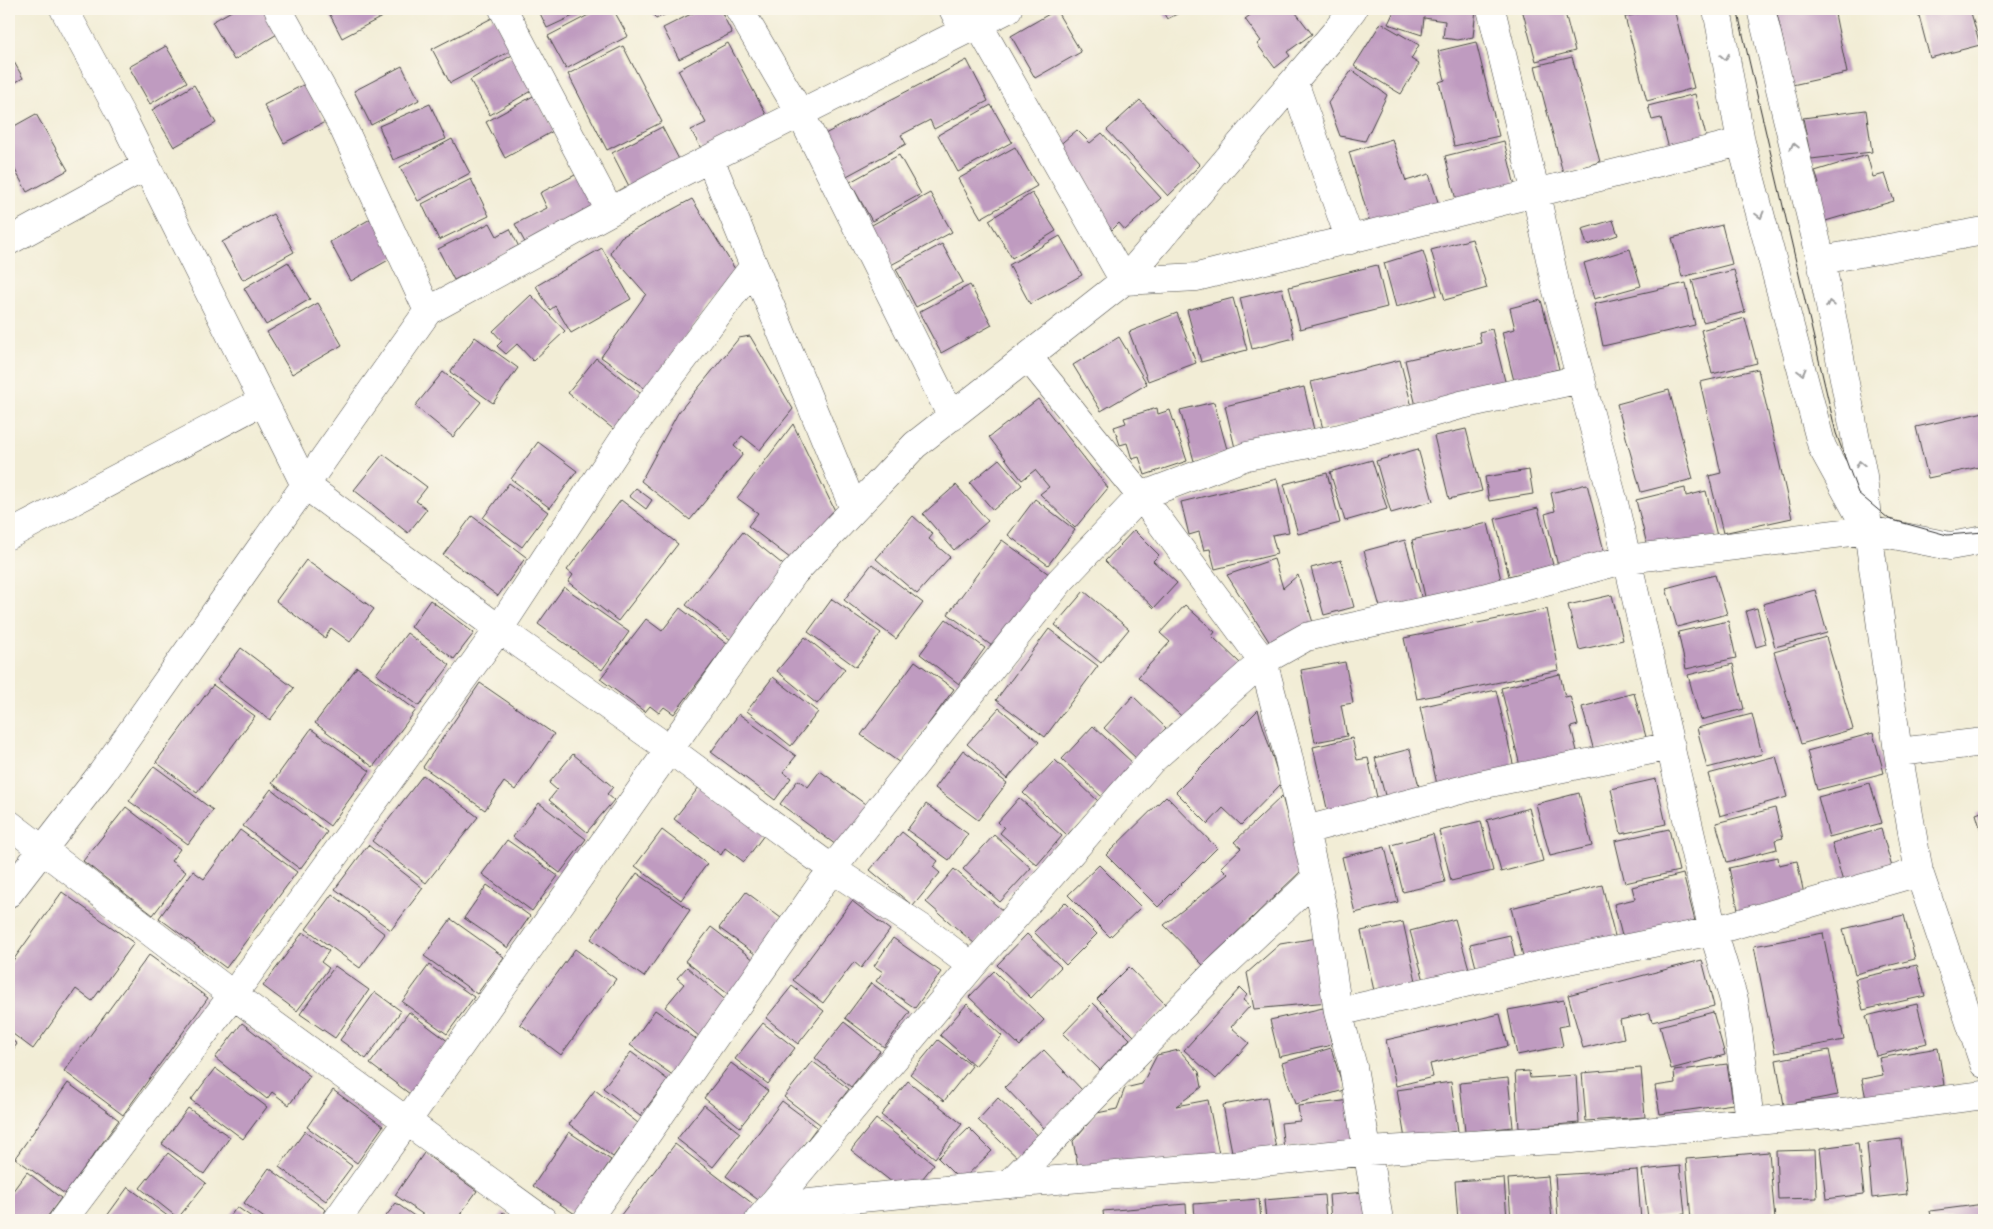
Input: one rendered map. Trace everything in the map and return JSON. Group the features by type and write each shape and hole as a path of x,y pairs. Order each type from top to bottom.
{"street":[{"path":"64,9 146,166 306,485 499,629 669,749 832,868 923,929 972,966"},
{"path":"278,9 343,128 428,311"},
{"path":"503,9 610,212"},
{"path":"739,9 800,113 952,417"},
{"path":"9,893 102,773 428,311 610,212 800,113 965,21 1008,9"},
{"path":"338,1220 794,572 915,445 1124,281 1294,82 1353,9"},
{"path":"1491,9 1536,194 1556,287 1627,559 1713,931 1734,1000 1750,1120"},
{"path":"1717,9 1741,142 1822,447 1868,530"},
{"path":"1761,9 1821,260 1863,476 1868,530 1898,752 1919,872 1984,1064"},
{"path":"965,21 1124,281"},
{"path":"1294,82 1350,240"},
{"path":"1124,281 1197,277 1741,142"},
{"path":"710,159 854,509"},
{"path":"9,241 146,166"},
{"path":"1821,260 1984,231"},
{"path":"63,1220 233,995 499,629 627,434 754,266"},
{"path":"1028,357 1141,496 1263,661 1324,914 1338,1012 1353,1067 1380,1220"},
{"path":"586,1220 832,868 1060,581 1141,496 1247,456 1340,438 1461,405 1581,379"},
{"path":"9,536 263,401"},
{"path":"782,1212 972,966 1151,761 1263,661 1306,637 1479,599 1627,559 1868,530 1950,546 1984,540"},
{"path":"1898,752 1984,742"},
{"path":"1305,830 1480,786 1671,746"},
{"path":"9,824 233,995 543,1220"},
{"path":"1338,1012 1543,965 1713,931 1919,872"},
{"path":"1009,1184 1212,976 1316,878"},
{"path":"782,1212 1009,1184 1224,1166 1369,1151 1571,1139 1750,1120 1851,1112 1984,1095"}],"building":[{"path":"235,9 265,9 279,33 234,60 212,22"},
{"path":"327,9 397,9 342,38"},
{"path":"538,9 588,9 547,28"},
{"path":"600,9 613,9 628,36 566,69 548,36"},
{"path":"650,9 676,9 656,19"},
{"path":"701,9 720,9 732,33 679,59 663,28"},
{"path":"1161,9 1187,9 1167,19"},
{"path":"1258,9 1293,9 1312,34 1287,52 1290,56 1275,68 1257,44 1261,41 1245,19"},
{"path":"1395,9 1476,9 1473,37 1458,40 1443,38 1445,21 1424,18 1422,35 1388,24"},
{"path":"1522,9 1564,9 1575,51 1536,61"},
{"path":"1657,9 1674,9 1694,88 1647,101 1625,17"},
{"path":"1776,9 1834,9 1847,73 1792,85"},
{"path":"1932,9 1970,9 1980,45 1930,58 1918,12"},
{"path":"1056,10 1081,52 1035,78 1011,36"},
{"path":"494,17 512,50 450,83 432,49"},
{"path":"1381,23 1419,45 1411,59 1419,64 1401,94 1354,66"},
{"path":"1476,42 1499,136 1454,146 1439,82 1445,80 1438,51"},
{"path":"728,43 769,120 704,154 691,130 706,123 678,70"},
{"path":"166,46 187,82 150,104 129,67"},
{"path":"623,46 662,122 607,150 568,74"},
{"path":"9,53 23,78 9,86"},
{"path":"514,54 534,89 490,115 470,80"},
{"path":"1572,57 1600,162 1563,173 1535,66"},
{"path":"967,60 988,101 934,129 930,120 901,135 906,144 843,178 821,136"},
{"path":"402,66 419,100 371,125 354,91"},
{"path":"1352,70 1387,95 1365,141 1340,136 1328,103"},
{"path":"305,84 325,122 284,143 264,105"},
{"path":"194,85 216,123 174,147 152,110"},
{"path":"1695,94 1707,140 1669,149 1661,118 1652,120 1648,106"},
{"path":"535,95 555,130 505,158 486,122"},
{"path":"1140,100 1200,165 1168,196 1107,130"},
{"path":"430,104 446,139 393,160 379,126"},
{"path":"991,105 1012,142 958,172 938,135"},
{"path":"1866,110 1872,152 1811,159 1803,118"},
{"path":"36,114 68,170 27,192 9,159 9,129"},
{"path":"662,127 682,165 632,192 612,153"},
{"path":"1077,130 1090,143 1102,133 1161,198 1125,230 1119,223 1112,230 1069,177 1077,170 1057,147"},
{"path":"452,139 470,173 418,201 400,167"},
{"path":"1392,139 1406,181 1429,174 1439,205 1371,226 1349,152"},
{"path":"1504,141 1515,186 1456,200 1445,156"},
{"path":"1015,147 1037,186 981,218 958,179"},
{"path":"899,155 921,194 872,221 850,182"},
{"path":"1867,155 1873,177 1885,174 1894,201 1822,222 1811,186 1819,184 1815,171"},
{"path":"579,173 598,212 528,248 515,224 547,208 540,193"},
{"path":"471,179 489,216 439,240 422,204"},
{"path":"930,193 952,232 891,265 870,226"},
{"path":"1032,193 1056,231 1012,258 989,220"},
{"path":"692,199 735,269 647,390 601,357 646,294 610,253 621,237"},
{"path":"273,214 294,252 243,280 222,242"},
{"path":"379,214 401,253 351,281 330,242"},
{"path":"1613,220 1618,235 1587,245 1582,229"},
{"path":"490,223 497,236 510,229 519,247 454,280 438,249"},
{"path":"1722,225 1732,264 1682,277 1672,238"},
{"path":"1060,236 1082,275 1030,304 1009,265"},
{"path":"1472,239 1487,288 1445,300 1431,250"},
{"path":"942,244 963,282 916,307 896,269"},
{"path":"602,248 631,299 571,333 555,306 550,310 536,286"},
{"path":"1630,249 1641,286 1594,299 1584,263"},
{"path":"1423,251 1437,295 1396,307 1384,263"},
{"path":"288,262 310,299 266,325 244,288"},
{"path":"1377,265 1387,307 1300,329 1289,287"},
{"path":"1734,270 1745,312 1703,322 1692,280"},
{"path":"1686,283 1695,325 1603,346 1594,304"},
{"path":"970,285 992,325 941,353 919,312"},
{"path":"1282,288 1294,338 1252,349 1240,298"},
{"path":"531,295 565,331 533,361 517,344 506,354 497,346 502,341 493,331"},
{"path":"1233,298 1247,350 1201,362 1187,310"},
{"path":"1541,300 1559,369 1514,381 1502,332 1515,329 1510,308"},
{"path":"318,303 342,345 292,374 267,332"},
{"path":"1177,313 1196,363 1148,381 1129,332"},
{"path":"1745,318 1757,363 1712,374 1701,330"},
{"path":"1492,329 1506,385 1416,406 1405,360 1481,343 1479,332"},
{"path":"750,336 793,409 760,450 742,436 734,446 743,454 690,520 641,481 678,413 739,338"},
{"path":"475,337 518,368 493,403 450,372"},
{"path":"1119,337 1147,384 1101,411 1073,365"},
{"path":"596,358 645,397 617,432 568,393"},
{"path":"1400,360 1412,407 1323,429 1311,382"},
{"path":"1758,369 1792,518 1723,533 1709,476 1721,473 1700,382"},
{"path":"443,372 481,402 453,437 415,406"},
{"path":"1304,387 1314,430 1235,448 1225,406"},
{"path":"1669,390 1693,479 1641,492 1617,404"},
{"path":"1038,399 1108,488 1075,528 1040,494 1049,487 1035,470 1022,480 989,437"},
{"path":"1214,402 1228,453 1194,461 1180,410"},
{"path":"1157,408 1158,414 1170,410 1187,461 1145,475 1139,457 1132,459 1127,443 1120,445 1114,427 1126,423 1124,418"},
{"path":"1984,412 1984,466 1928,478 1916,427"},
{"path":"793,424 837,515 799,565 748,526 758,513 737,498"},
{"path":"1466,429 1482,491 1449,499 1434,436"},
{"path":"538,442 577,471 550,508 511,479"},
{"path":"1418,449 1433,501 1391,513 1376,461"},
{"path":"383,454 427,487 416,501 427,509 408,533 354,490"},
{"path":"999,459 1022,485 993,510 970,483"},
{"path":"1372,460 1387,509 1345,521 1330,472"},
{"path":"1529,470 1533,494 1489,501 1485,477"},
{"path":"1327,473 1340,523 1298,534 1284,484"},
{"path":"1277,479 1289,532 1272,535 1277,554 1215,569 1210,549 1204,550 1199,532 1189,535 1181,502"},
{"path":"509,483 548,512 522,547 483,518"},
{"path":"1587,484 1605,555 1558,566 1545,514 1555,511 1551,493"},
{"path":"956,485 988,521 954,550 923,514"},
{"path":"636,488 652,500 646,509 629,496"},
{"path":"1685,488 1686,496 1706,491 1717,536 1649,553 1636,500"},
{"path":"1035,499 1075,530 1048,565 1008,535"},
{"path":"621,500 678,544 618,621 568,582 573,575 567,570"},
{"path":"1538,508 1553,565 1509,576 1495,519"},
{"path":"472,516 526,557 498,596 443,555"},
{"path":"913,516 933,534 929,539 950,557 917,594 876,559"},
{"path":"1488,523 1502,584 1426,601 1412,540"},
{"path":"1134,530 1159,555 1153,561 1177,583 1154,608 1105,561"},
{"path":"743,532 787,568 731,640 686,605"},
{"path":"1002,540 1053,577 999,651 948,614"},
{"path":"1405,540 1423,603 1382,614 1364,551"},
{"path":"1274,559 1283,588 1298,575 1315,629 1270,643 1227,575"},
{"path":"306,560 374,609 350,642 331,628 325,638 276,601"},
{"path":"1341,560 1354,607 1324,615 1311,568"},
{"path":"872,564 923,603 896,639 844,600"},
{"path":"1715,575 1727,614 1677,627 1666,588"},
{"path":"564,587 629,632 602,670 538,624"},
{"path":"1815,590 1827,633 1775,647 1763,604"},
{"path":"1084,591 1129,629 1101,663 1055,625"},
{"path":"1612,595 1623,640 1579,650 1568,605"},
{"path":"832,599 881,633 856,667 808,632"},
{"path":"430,600 474,633 454,659 411,627"},
{"path":"1185,605 1215,632 1212,636 1241,664 1188,722 1138,677 1170,642 1160,633"},
{"path":"680,608 727,644 674,714 664,707 659,713 650,706 645,712 600,679 646,619 662,631"},
{"path":"1757,608 1766,644 1756,647 1746,611"},
{"path":"1547,609 1559,670 1417,699 1404,638"},
{"path":"946,619 985,648 959,684 920,654"},
{"path":"1728,621 1736,658 1686,669 1678,632"},
{"path":"1049,629 1098,666 1045,737 996,700"},
{"path":"407,633 450,665 419,706 376,674"},
{"path":"805,637 845,669 817,704 777,671"},
{"path":"1826,637 1853,729 1801,744 1774,652"},
{"path":"241,648 294,688 270,720 217,680"},
{"path":"915,661 954,689 900,763 861,735"},
{"path":"1345,662 1353,703 1341,705 1347,736 1315,742 1301,670"},
{"path":"1733,664 1744,709 1700,720 1688,675"},
{"path":"357,667 416,710 373,767 315,723"},
{"path":"1560,674 1565,697 1570,696 1578,725 1571,727 1578,755 1521,770 1501,688"},
{"path":"773,677 818,712 791,746 747,711"},
{"path":"480,683 554,734 515,790 504,782 485,810 423,767"},
{"path":"213,685 255,716 197,793 156,762"},
{"path":"1496,690 1515,772 1438,789 1420,707"},
{"path":"1634,693 1646,737 1594,751 1582,707"},
{"path":"1133,696 1166,728 1137,759 1104,728"},
{"path":"999,708 1039,742 1007,779 967,744"},
{"path":"1258,710 1281,784 1241,825 1223,808 1208,824 1176,792"},
{"path":"739,714 796,756 783,772 791,778 775,800 711,752"},
{"path":"1752,714 1762,754 1707,768 1697,728"},
{"path":"1093,726 1135,765 1103,798 1062,759"},
{"path":"311,729 370,771 330,826 272,783"},
{"path":"1873,733 1884,773 1817,790 1807,751"},
{"path":"1352,738 1357,760 1368,758 1379,806 1329,817 1313,747"},
{"path":"1410,749 1420,791 1386,799 1375,758"},
{"path":"963,750 1007,783 978,820 935,788"},
{"path":"573,754 613,787 607,794 614,800 587,832 549,800 557,790 549,783"},
{"path":"1776,756 1787,797 1720,816 1708,774"},
{"path":"1055,760 1099,802 1067,835 1023,793"},
{"path":"154,766 213,810 188,844 129,801"},
{"path":"820,771 872,809 843,850 780,804 798,780 808,787"},
{"path":"423,775 478,817 426,883 372,841"},
{"path":"1656,779 1666,824 1621,834 1611,789"},
{"path":"703,782 767,831 744,862 725,848 721,855 674,819"},
{"path":"1870,783 1882,823 1829,837 1818,797"},
{"path":"271,789 327,832 300,869 243,826"},
{"path":"1579,793 1592,846 1550,856 1536,804"},
{"path":"1166,796 1217,848 1158,907 1106,855"},
{"path":"1282,796 1302,870 1203,965 1164,925 1228,874 1221,867 1241,848 1234,842"},
{"path":"1019,798 1062,836 1037,865 1000,833 1004,828 998,822"},
{"path":"539,803 586,839 560,873 513,837"},
{"path":"926,804 968,834 949,860 907,830"},
{"path":"126,807 180,849 171,861 186,872 153,915 83,861"},
{"path":"1529,808 1543,861 1501,872 1487,820"},
{"path":"1775,808 1783,838 1775,840 1777,849 1727,862 1716,823"},
{"path":"1984,811 1984,833 1982,834 1976,814"},
{"path":"1481,821 1493,871 1451,881 1439,831"},
{"path":"1669,829 1679,871 1625,883 1615,841"},
{"path":"1881,829 1894,874 1845,889 1832,843"},
{"path":"240,830 297,872 226,968 159,918 193,871 204,879"},
{"path":"662,830 707,864 681,900 635,866"},
{"path":"902,832 938,861 933,867 940,873 913,906 870,870"},
{"path":"1433,834 1445,882 1403,892 1391,845"},
{"path":"994,835 1031,868 1000,902 963,869"},
{"path":"507,840 558,876 532,911 482,874"},
{"path":"368,845 423,888 391,930 335,889"},
{"path":"1385,847 1398,902 1355,913 1342,857"},
{"path":"1778,857 1779,865 1797,861 1805,899 1739,914 1729,868"},
{"path":"1099,865 1141,907 1110,937 1068,895"},
{"path":"954,869 1003,911 975,944 926,902"},
{"path":"637,873 690,910 644,977 591,939"},
{"path":"1683,874 1695,921 1623,940 1614,904 1635,899 1632,887"},
{"path":"487,885 530,916 508,948 464,918"},
{"path":"1602,885 1616,940 1525,964 1511,908"},
{"path":"62,892 134,943 92,1001 76,989 33,1049 9,1031 9,966"},
{"path":"746,892 785,921 759,957 719,928"},
{"path":"332,894 385,934 360,968 306,929"},
{"path":"852,901 890,930 861,968 854,962 823,1003 793,980"},
{"path":"1065,902 1097,934 1066,965 1034,932"},
{"path":"1904,915 1915,959 1855,974 1843,929"},
{"path":"451,919 504,957 477,994 424,956"},
{"path":"1455,919 1471,976 1426,988 1410,931"},
{"path":"1403,922 1418,990 1376,1000 1361,931"},
{"path":"711,927 758,963 732,997 685,961"},
{"path":"303,932 329,951 321,962 329,968 297,1011 263,986"},
{"path":"1823,933 1844,1040 1775,1053 1754,946"},
{"path":"1027,934 1061,967 1031,998 997,965"},
{"path":"1510,935 1517,965 1478,975 1470,944"},
{"path":"893,938 941,972 915,1008 876,981 883,972 874,966"},
{"path":"1317,938 1328,1002 1254,1009 1247,973 1280,944"},
{"path":"575,949 616,979 561,1055 520,1024"},
{"path":"149,955 208,998 123,1115 64,1071"},
{"path":"1702,960 1714,1006 1652,1022 1650,1013 1620,1020 1624,1038 1583,1048 1568,995"},
{"path":"429,965 474,997 447,1034 402,1002"},
{"path":"1917,965 1925,996 1863,1010 1855,979"},
{"path":"335,966 369,990 335,1038 300,1014"},
{"path":"687,967 729,1003 700,1037 665,1007 684,984 677,978"},
{"path":"1129,967 1167,1006 1135,1037 1097,999"},
{"path":"994,971 1044,1020 1020,1046 969,997"},
{"path":"871,983 910,1012 884,1047 845,1018"},
{"path":"792,986 824,1011 798,1044 766,1018"},
{"path":"1240,988 1247,995 1243,1000 1250,1006 1231,1027 1249,1043 1216,1079 1184,1050"},
{"path":"375,992 401,1011 366,1059 340,1040"},
{"path":"1564,1000 1569,1025 1559,1027 1563,1046 1517,1055 1508,1010"},
{"path":"1093,1003 1130,1039 1100,1070 1063,1034"},
{"path":"967,1004 1002,1036 975,1066 940,1035"},
{"path":"1917,1004 1927,1043 1876,1056 1866,1016"},
{"path":"1323,1008 1332,1045 1279,1057 1270,1020"},
{"path":"655,1010 699,1041 674,1076 630,1045"},
{"path":"409,1012 449,1042 410,1094 370,1064"},
{"path":"1713,1012 1725,1055 1671,1069 1660,1026"},
{"path":"1500,1014 1508,1046 1430,1064 1433,1077 1396,1086 1386,1040"},
{"path":"844,1022 880,1051 851,1087 815,1058"},
{"path":"242,1023 310,1076 289,1105 272,1092 267,1099 215,1058"},
{"path":"763,1023 795,1048 768,1084 735,1059"},
{"path":"9,1038 17,1044 9,1055"},
{"path":"938,1040 972,1066 944,1101 910,1074"},
{"path":"1331,1048 1344,1090 1295,1104 1282,1063"},
{"path":"1938,1048 1944,1085 1866,1099 1862,1079 1883,1075 1879,1058"},
{"path":"1044,1050 1083,1091 1044,1128 1005,1087"},
{"path":"1179,1050 1199,1072 1202,1087 1176,1106 1208,1100 1219,1154 1079,1172 1073,1141 1097,1113 1117,1109 1125,1088 1142,1084 1157,1055"},
{"path":"1829,1050 1838,1095 1784,1105 1776,1060"},
{"path":"631,1052 668,1080 640,1116 603,1088"},
{"path":"812,1061 849,1089 821,1125 784,1097"},
{"path":"731,1063 768,1091 740,1127 704,1098"},
{"path":"1727,1064 1733,1104 1660,1114 1655,1086 1675,1083 1674,1071"},
{"path":"215,1068 267,1107 243,1139 191,1100"},
{"path":"1641,1068 1645,1117 1586,1121 1582,1073"},
{"path":"1529,1071 1530,1078 1576,1075 1579,1123 1519,1128 1515,1072"},
{"path":"1508,1078 1513,1127 1465,1132 1460,1083"},
{"path":"908,1081 962,1124 935,1158 881,1115"},
{"path":"1451,1082 1458,1131 1405,1139 1397,1090"},
{"path":"68,1083 119,1120 65,1194 15,1158"},
{"path":"333,1090 383,1126 357,1163 307,1127"},
{"path":"595,1090 638,1123 613,1157 569,1124"},
{"path":"1267,1097 1276,1149 1233,1157 1223,1105"},
{"path":"998,1098 1043,1140 1022,1162 978,1120"},
{"path":"1352,1100 1357,1141 1284,1149 1281,1123 1300,1121 1298,1106"},
{"path":"782,1101 817,1127 761,1202 726,1176"},
{"path":"704,1105 740,1133 713,1167 677,1139"},
{"path":"188,1108 230,1137 204,1174 162,1144"},
{"path":"876,1119 934,1164 915,1188 902,1190 851,1150"},
{"path":"969,1128 992,1151 961,1181 938,1158"},
{"path":"305,1131 352,1166 326,1201 279,1167"},
{"path":"569,1132 611,1160 575,1214 533,1186"},
{"path":"1901,1139 1907,1194 1872,1198 1867,1143"},
{"path":"1858,1143 1864,1194 1826,1199 1820,1148"},
{"path":"675,1144 757,1207 747,1220 617,1220"},
{"path":"1815,1150 1817,1198 1778,1199 1776,1151"},
{"path":"1769,1152 1775,1220 1691,1220 1686,1159"},
{"path":"168,1153 206,1183 178,1218 140,1188"},
{"path":"424,1153 477,1191 456,1220 431,1220 395,1195"},
{"path":"1680,1166 1685,1214 1648,1218 1642,1170"},
{"path":"269,1168 326,1210 318,1220 267,1220 244,1203"},
{"path":"1637,1170 1641,1220 1599,1220 1599,1217 1558,1219 1555,1175"},
{"path":"27,1172 61,1198 45,1220 15,1220 9,1216 9,1196"},
{"path":"1548,1176 1552,1220 1511,1220 1508,1179"},
{"path":"1504,1178 1507,1220 1458,1220 1455,1181"},
{"path":"128,1187 173,1220 104,1220"},
{"path":"1366,1192 1369,1220 1331,1220 1329,1195"},
{"path":"1324,1195 1326,1220 1266,1220 1264,1200"},
{"path":"1259,1199 1261,1220 1195,1220 1194,1204"},
{"path":"396,1203 420,1220 383,1220"},
{"path":"1186,1204 1187,1220 1104,1220 1103,1211"},
{"path":"1984,1204 1984,1220 1932,1220 1930,1211"},
{"path":"237,1207 256,1220 227,1220"},
{"path":"503,1212 514,1220 497,1220"}],"tram line":[{"path":"1737,9 1836,433 1858,493 1889,519 1947,535 1984,532"}]}
